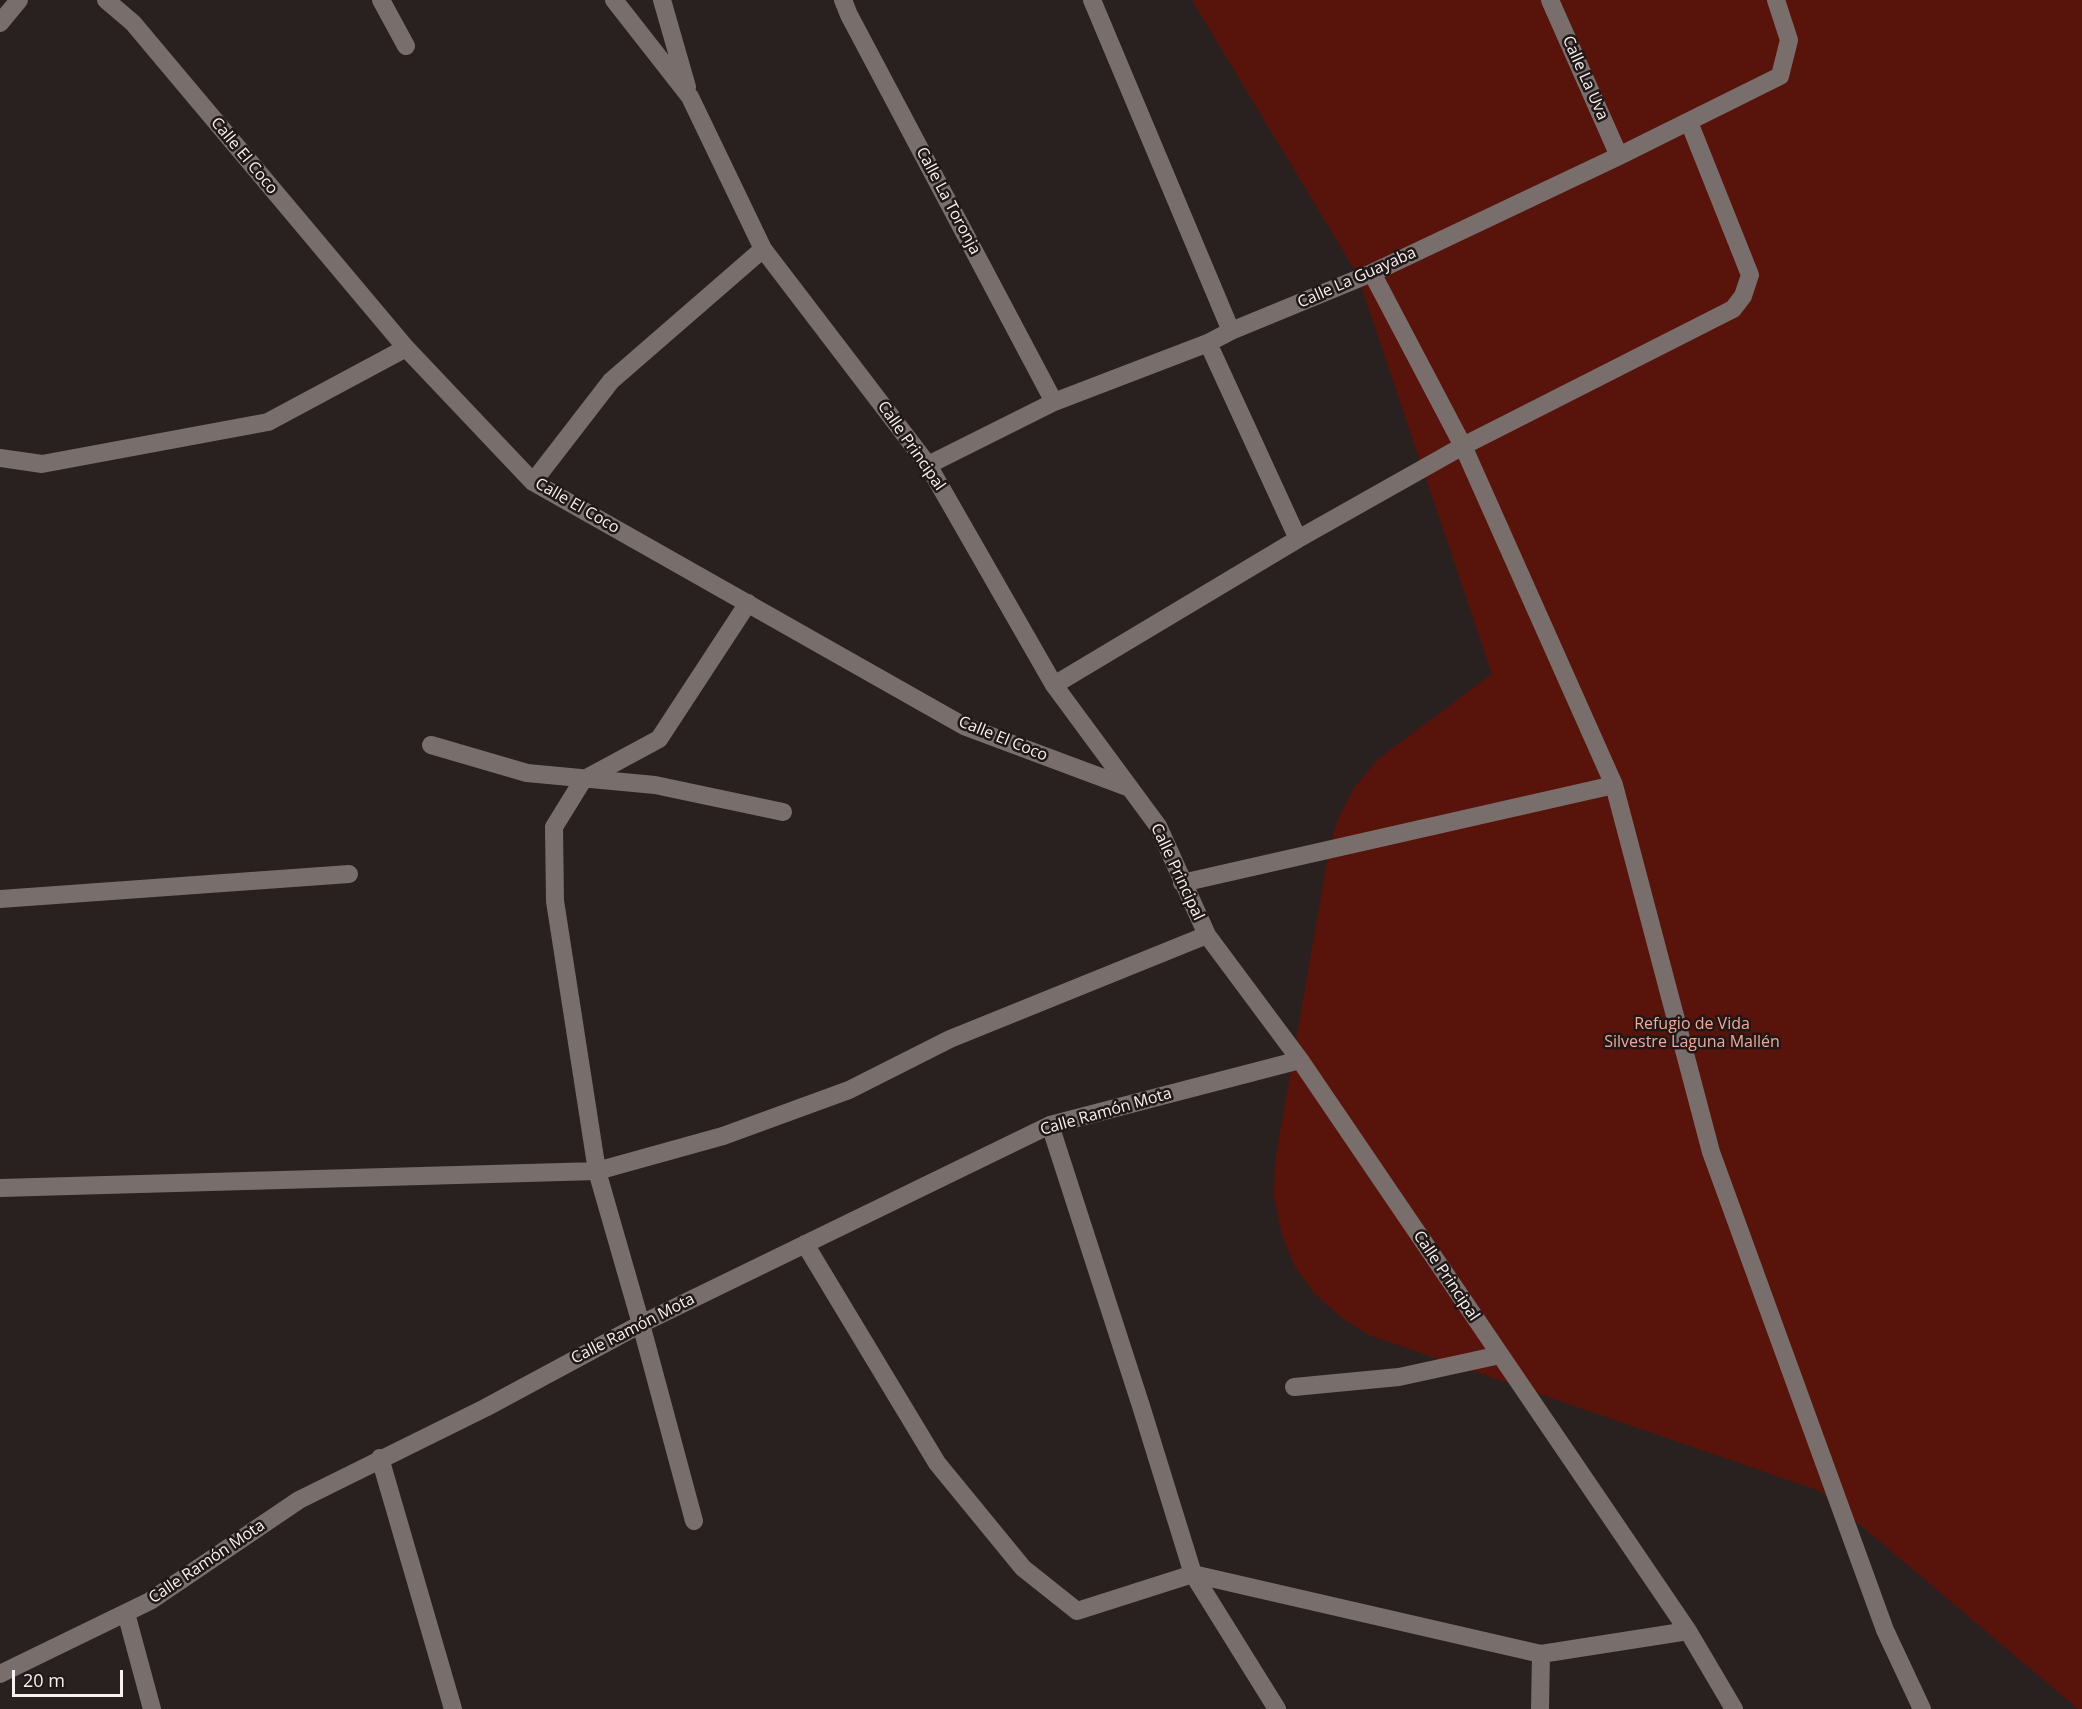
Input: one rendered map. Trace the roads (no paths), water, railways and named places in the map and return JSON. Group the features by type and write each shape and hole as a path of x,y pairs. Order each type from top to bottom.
{"street":[{"path":"0,23 19,0"},
{"name":"Calle El Coco","path":"106,0 133,23 406,348 534,482 964,726 1130,788"},
{"path":"381,0 406,46"},
{"name":"Calle Principal","path":"614,0 690,97 763,249 928,465 1054,685 1158,826 1182,884 1207,935 1299,1060 1688,1631 1734,1709"},
{"path":"662,0 690,97"},
{"name":"Calle La Toronja","path":"843,0 1054,402"},
{"path":"1092,0 1231,332"},
{"name":"Calle La Uva","path":"1550,0 1620,156"},
{"name":"Calle La Guayaba","path":"928,465 1054,402 1208,343 1372,273 1620,156 1780,76 1789,40 1776,0"},
{"path":"1054,685 1298,539 1463,446 1733,309 1743,296 1750,275 1689,122"},
{"path":"534,482 611,381 763,249"},
{"path":"1372,273 1463,446 1614,785 1711,1152 1885,1630 1922,1709"},
{"path":"1208,343 1298,539"},
{"path":"0,458 42,464 268,422 406,348"},
{"path":"694,1521 597,1171 555,901 554,827 583,780 659,739 748,603"},
{"path":"431,744 527,773 656,785 783,812"},
{"path":"1182,884 1614,785"},
{"path":"0,899 349,874"},
{"path":"0,1188 597,1171 723,1136 849,1090 950,1039 1207,935"},
{"name":"Calle Ramón Mota","path":"0,1674 150,1602 299,1500 485,1408 641,1324 1050,1125 1299,1060"},
{"path":"1050,1125 1193,1574 1277,1709"},
{"path":"805,1244 937,1462 1023,1568 1077,1611 1193,1574 1541,1654 1688,1631"},
{"path":"1294,1387 1398,1377 1500,1355"},
{"path":"380,1458 453,1709"},
{"path":"126,1613 152,1709"},
{"path":"1540,1709 1541,1654"}],"park label":[{"name":"Refugio de Vida Silvestre Laguna Mallén","path":"1692,1033"}]}
